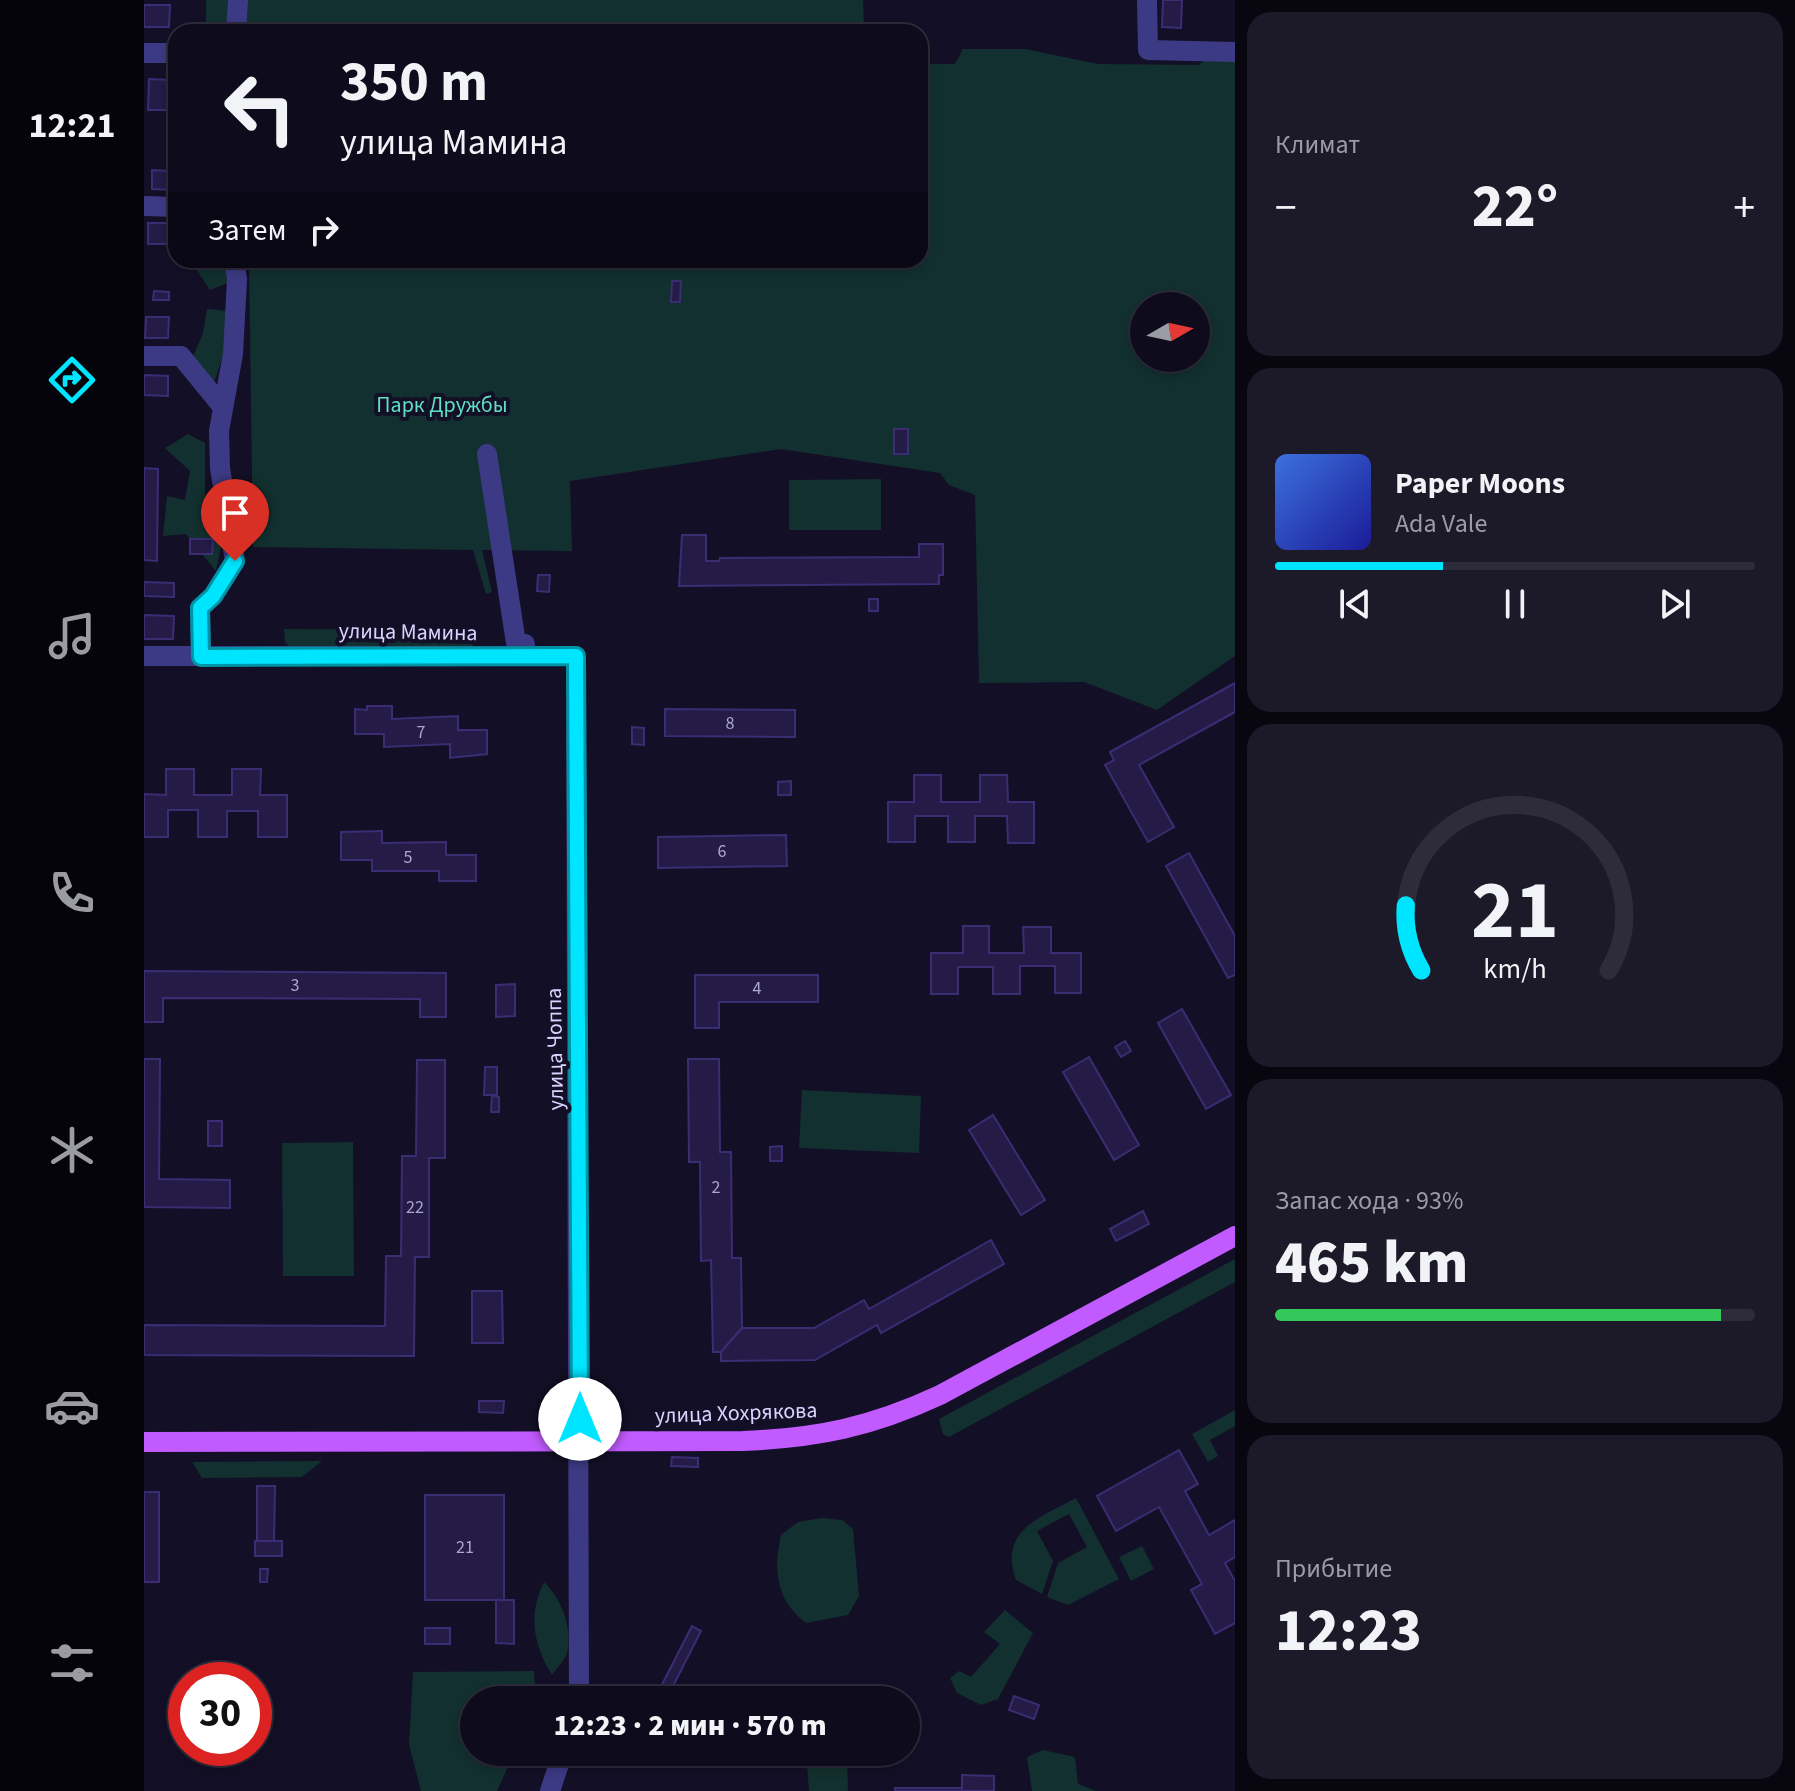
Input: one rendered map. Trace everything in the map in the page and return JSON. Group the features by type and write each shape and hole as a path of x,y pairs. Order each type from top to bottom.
{"main road":[{"name":"улица Хохрякова","path":"144,1442 800,1439 850,1430 890,1418 940,1395 1235,1236"}],"street":[{"path":"236,24 238,0"},
{"path":"1147,0 1148,50 1235,52"},
{"path":"144,53 168,53"},
{"path":"144,206 168,207"},
{"path":"201,657 200,608 213,596 235,561 220,468 221,405 233,354 237,292 235,268"},
{"path":"144,356 181,356 221,405"},
{"path":"487,454 516,643 525,644 525,647"},
{"name":"улица Мамина","path":"144,656 576,656"},
{"name":"улица Чоппа","path":"576,656 579,1686"},
{"path":"550,1791 558,1766"}],"green space":[{"path":"206,0 233,0 226,24 206,24"},
{"path":"245,0 863,0 864,24 245,24"},
{"name":"Парк Дружбы","path":"963,49 1025,49 1098,64 1199,65 1205,59 1235,60 1235,656 1157,710 1084,682 979,683 975,495 949,485 940,473 781,449 570,481 572,551 482,550 492,592 486,594 473,550 253,547 249,268 928,268 928,64 955,64"},
{"path":"195,268 225,268 228,283 210,290"},
{"path":"207,309 229,311 226,346 214,383 192,359 203,333"},
{"path":"188,434 205,443 205,496 224,534 216,571 186,534 163,536 167,496 185,500 190,471 165,448"},
{"path":"881,479 881,530 789,530 789,480"},
{"path":"284,629 474,630 476,637 472,647 291,648 285,642"},
{"path":"802,1090 921,1096 919,1153 799,1148"},
{"path":"353,1142 354,1276 283,1276 282,1143"},
{"path":"1235,1259 1235,1282 949,1437 943,1434 939,1419"},
{"path":"1235,1410 1235,1426 1210,1440 1218,1456 1208,1462 1192,1434"},
{"path":"322,1461 302,1477 202,1478 192,1462"},
{"path":"1076,1498 1119,1579 1068,1605 1047,1597 1058,1563 1087,1547 1069,1514 1037,1531 1053,1561 1042,1594 1016,1580 1013,1549 1018,1538 1036,1519"},
{"path":"821,1518 842,1520 853,1529 859,1596 848,1615 806,1623 788,1605 779,1584 777,1560 781,1535 798,1522"},
{"path":"1142,1546 1154,1569 1131,1581 1119,1557"},
{"path":"544,1582 560,1605 568,1634 566,1656 552,1675 540,1652 535,1629 536,1606"},
{"path":"1005,1610 1033,1633 998,1699 981,1705 957,1693 950,1678 959,1671 971,1677 1000,1644 984,1632"},
{"path":"534,1671 535,1686 460,1686 460,1766 509,1766 497,1791 421,1791 409,1744 413,1672"},
{"path":"1043,1750 1075,1757 1078,1784 1096,1791 1032,1791 1027,1757"},
{"path":"807,1766 847,1766 848,1791 809,1791"}],"building":[{"path":"1163,0 1182,0 1181,28 1162,27"},
{"path":"144,5 170,5 168,27 144,27"},
{"path":"149,79 168,80 168,110 148,110"},
{"path":"152,170 168,171 168,190 152,189"},
{"path":"148,223 168,223 168,244 148,244"},
{"path":"672,281 681,281 680,302 671,302"},
{"path":"154,291 169,292 169,300 153,300"},
{"path":"146,317 169,317 168,338 145,338"},
{"path":"144,375 168,376 168,396 144,395"},
{"path":"894,429 908,429 908,454 894,454"},
{"path":"144,468 158,469 157,561 144,560"},
{"path":"682,535 706,535 706,561 719,561 720,558 919,557 919,544 943,544 943,575 939,575 939,584 679,586"},
{"path":"190,539 213,539 212,554 190,554"},
{"path":"538,575 550,575 549,592 537,591"},
{"path":"144,582 174,583 174,597 144,596"},
{"path":"869,599 878,599 878,611 869,611"},
{"path":"144,615 174,616 173,639 144,639"},
{"path":"1235,683 1235,712 1139,765 1174,827 1148,842 1105,765 1114,760 1110,752"},
{"path":"367,706 392,706 392,719 458,716 458,730 487,730 487,754 450,758 450,744 384,747 384,734 355,734 355,709 367,710"},
{"path":"665,709 795,710 795,737 665,736"},
{"path":"632,727 644,728 644,745 632,744"},
{"path":"166,769 194,769 194,795 232,795 232,769 261,769 260,795 287,795 287,837 258,837 258,811 227,811 227,837 198,837 198,810 168,810 168,837 144,837 144,794 166,795"},
{"path":"914,775 941,775 941,802 980,802 980,775 1007,775 1008,802 1034,802 1034,843 1008,843 1007,816 975,816 975,842 948,842 948,816 915,816 915,842 888,842 888,802 914,802"},
{"path":"791,781 791,795 778,795 778,782"},
{"path":"382,831 382,843 446,842 446,855 476,855 476,881 439,881 439,871 372,871 372,860 341,860 341,832"},
{"path":"786,835 787,866 658,868 658,837"},
{"path":"1189,853 1235,936 1235,975 1228,978 1166,866"},
{"path":"963,926 989,926 989,953 1024,953 1023,927 1051,927 1051,953 1081,953 1081,993 1055,993 1055,966 1020,966 1020,994 993,994 993,967 958,967 958,994 931,994 931,953 963,953"},
{"path":"144,971 446,973 446,1017 420,1017 420,999 163,998 163,1022 144,1022"},
{"path":"695,975 818,975 818,1002 719,1002 719,1028 695,1028"},
{"path":"515,984 515,1016 496,1017 496,985"},
{"path":"1182,1009 1231,1095 1206,1109 1158,1023"},
{"path":"1125,1041 1131,1051 1121,1057 1115,1047"},
{"path":"1089,1057 1139,1145 1114,1160 1063,1072"},
{"path":"144,1059 160,1059 159,1179 230,1180 230,1208 144,1207"},
{"path":"688,1059 719,1059 720,1152 731,1152 732,1258 741,1258 742,1328 721,1352 713,1352 711,1260 701,1261 700,1162 689,1162"},
{"path":"417,1060 445,1060 445,1158 429,1158 429,1257 415,1257 414,1356 144,1355 144,1325 385,1326 386,1256 401,1256 402,1156 416,1156"},
{"path":"485,1067 497,1067 497,1095 484,1095"},
{"path":"492,1096 499,1097 499,1112 491,1112"},
{"path":"993,1115 1045,1200 1021,1215 969,1130"},
{"path":"208,1121 222,1121 222,1146 208,1146"},
{"path":"782,1146 782,1161 770,1161 770,1147"},
{"path":"1143,1211 1149,1224 1116,1241 1110,1229"},
{"path":"991,1240 1004,1264 881,1333 877,1325 815,1360 721,1361 721,1352 742,1328 814,1328 864,1300 869,1309"},
{"path":"472,1291 502,1291 503,1343 472,1343"},
{"path":"479,1401 504,1401 503,1413 479,1412"},
{"path":"1179,1450 1198,1484 1185,1491 1209,1535 1235,1520 1235,1557 1225,1563 1235,1581 1235,1623 1215,1634 1191,1590 1202,1584 1159,1507 1116,1531 1097,1496"},
{"path":"672,1457 698,1458 698,1467 671,1466"},
{"path":"257,1486 275,1486 274,1541 257,1541"},
{"path":"144,1492 159,1492 159,1582 144,1582"},
{"path":"425,1495 504,1495 504,1600 425,1600"},
{"path":"255,1541 282,1541 282,1556 255,1556"},
{"path":"260,1569 268,1569 267,1582 260,1582"},
{"path":"496,1600 514,1600 514,1644 496,1643"},
{"path":"692,1626 701,1631 673,1686 661,1686"},
{"path":"425,1628 450,1628 450,1644 425,1644"},
{"path":"1014,1696 1039,1705 1034,1719 1009,1710"},
{"path":"962,1775 994,1776 994,1791 962,1791"},
{"path":"895,1788 962,1788 962,1791 895,1791"}],"route":[{"path":"235,561 213,596 200,608 201,657 576,656 580,1419"}]}
